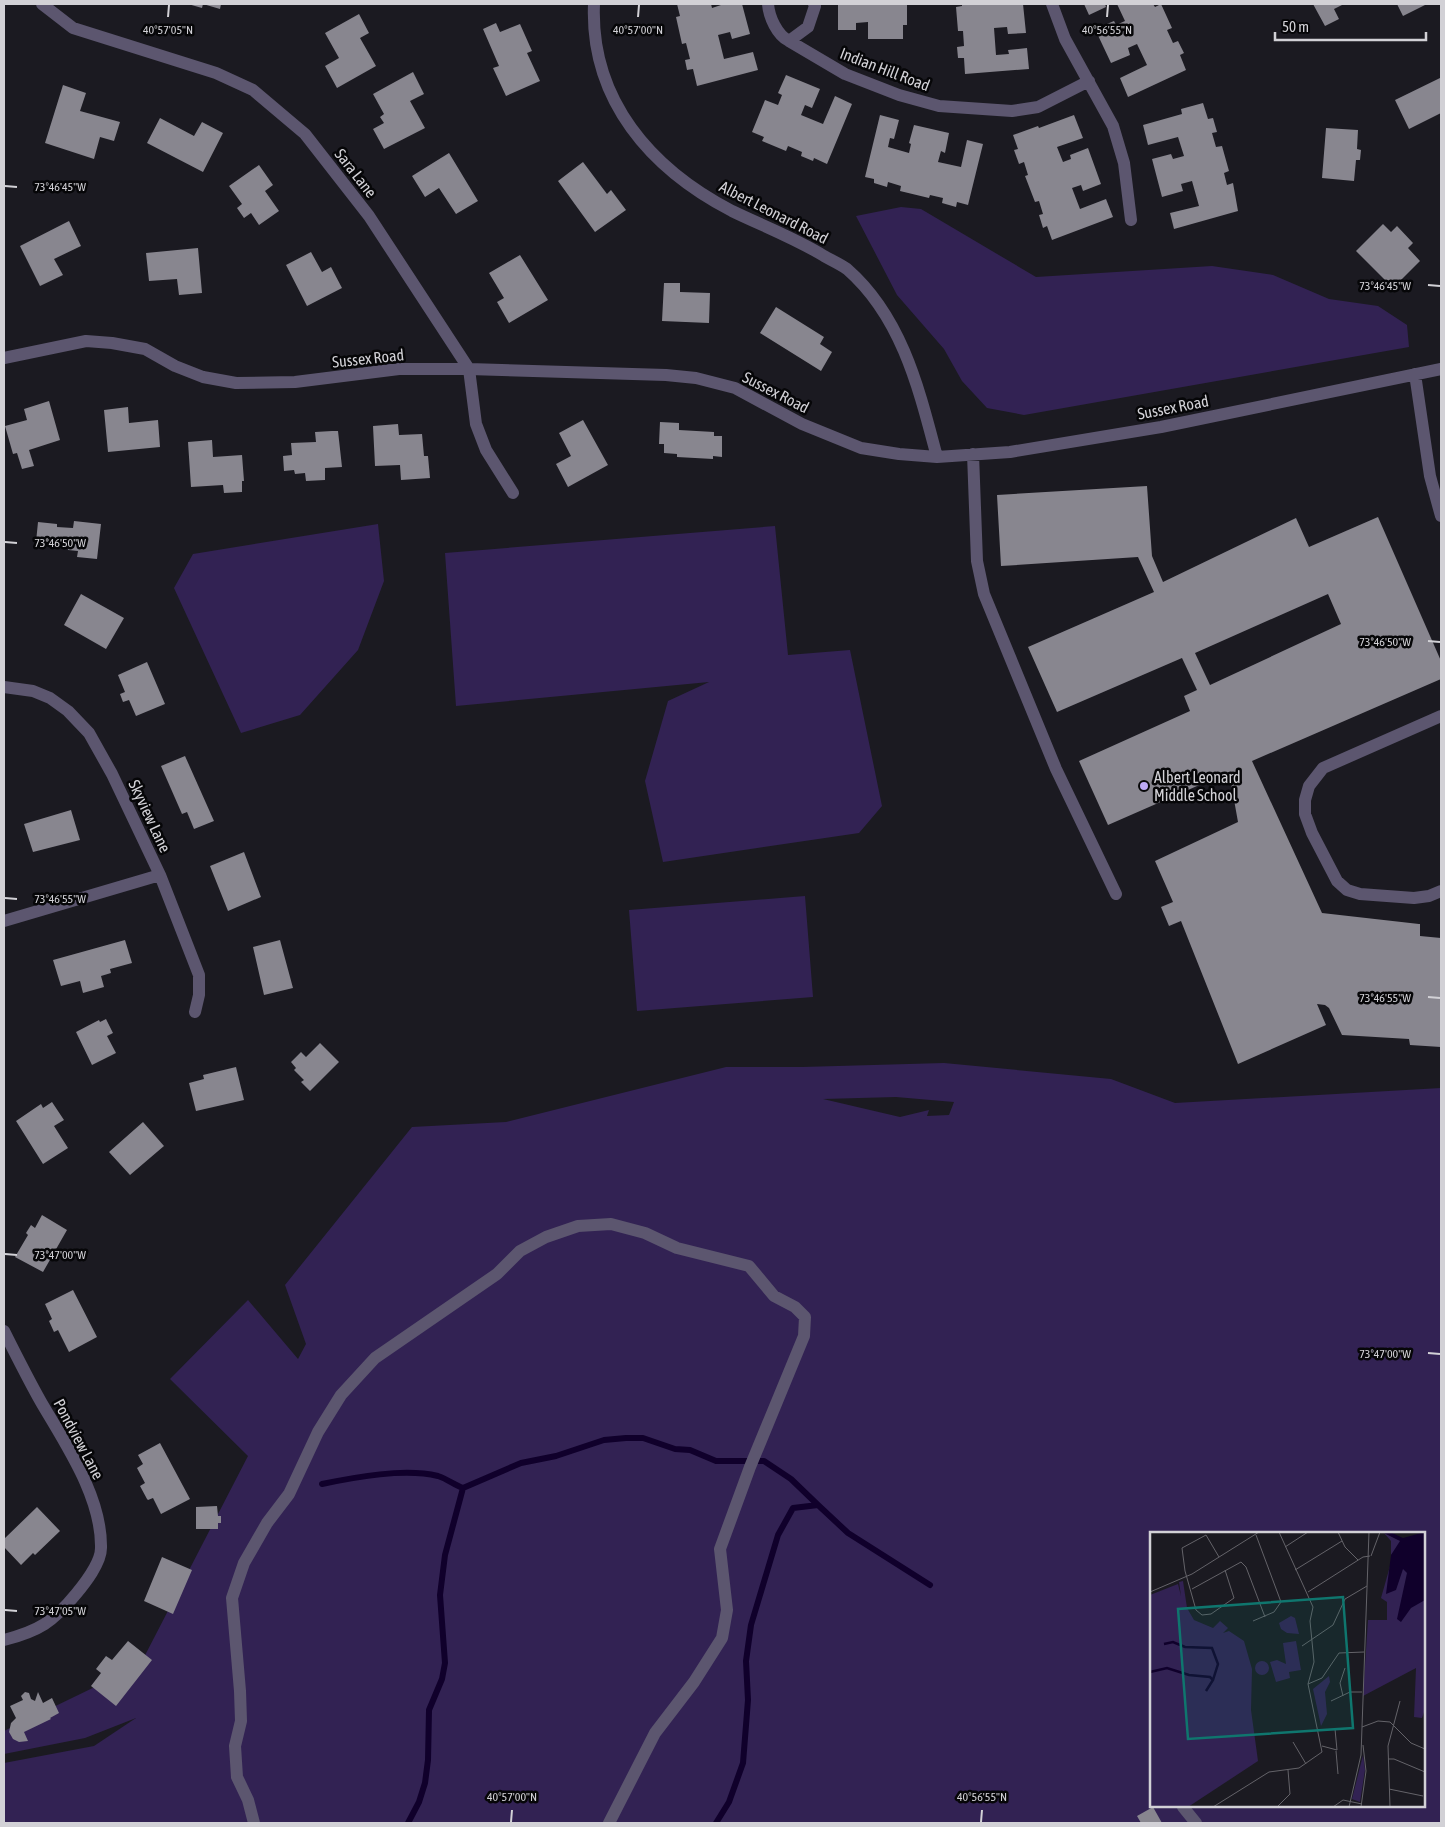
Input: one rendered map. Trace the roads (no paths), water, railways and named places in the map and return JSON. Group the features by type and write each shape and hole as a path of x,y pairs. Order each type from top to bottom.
{"street":[{"name":"Sara Lane","path":"42,4 73,28 216,73 253,90 305,134 369,216 469,369 476,424 486,450 514,493"},
{"name":"Albert Leonard Road","path":"594,4 593,19 599,63 610,93 629,126 651,154 686,183 732,210 803,243 846,268 878,302 900,341 920,395 937,457"},
{"name":"Indian Hill Road","path":"768,4 769,13 783,38 845,74 899,95 940,106 1012,111 1038,107 1089,81"},
{"path":"789,41 808,27 814,4"},
{"path":"1052,4 1066,40 1113,126 1124,163 1131,220"},
{"name":"Sussex Road","path":"4,358 86,341 112,343 144,349 175,366 204,377 236,383 295,382 399,369 469,369 666,375 696,378 735,388 802,424 861,448 937,457 1010,452 1161,426 1441,369"},
{"path":"1415,374 1430,476 1441,516"},
{"path":"973,454 977,560 984,594 1056,769 1116,894"},
{"name":"Skyview Lane","path":"4,687 33,691 50,698 68,711 89,733 112,774 160,875 199,975 199,995 194,1012"},
{"path":"1441,716 1323,768 1309,786 1305,800 1305,814 1312,833 1337,881 1347,890 1360,894 1414,898 1429,896 1441,891"},
{"path":"4,921 160,875"},
{"path":"254,1823 248,1800 237,1777 235,1746 241,1722 232,1598 244,1563 267,1523 289,1494 318,1432 341,1395 374,1358 497,1274 520,1251 546,1237 578,1226 611,1224 645,1233 677,1248 749,1266 774,1296 795,1307 805,1317 804,1336 752,1462 720,1549 727,1610 722,1638 694,1682 655,1733 608,1823"},
{"name":"Pondview Lane","path":"4,1331 30,1382 84,1476 98,1521 102,1550 90,1577 65,1607 43,1626 4,1640"},
{"path":"1183,1807 1183,1823"},
{"path":"1184,1807 1196,1823"}],"waterway":[{"path":"408,1823 419,1802 425,1783 428,1760 429,1710 442,1679 445,1663 440,1595 445,1555 463,1488 521,1463 556,1456 604,1440 643,1438 675,1449 690,1450 716,1461 764,1461 791,1479 818,1505"},
{"path":"322,1484 365,1476 410,1473 438,1476 463,1488"},
{"path":"716,1823 729,1802 743,1763 748,1700 746,1661 751,1625 778,1535 793,1508 818,1505 848,1533 930,1585"}],"place":[{"name":"Albert Leonard Middle School","path":"1144,786"}]}
